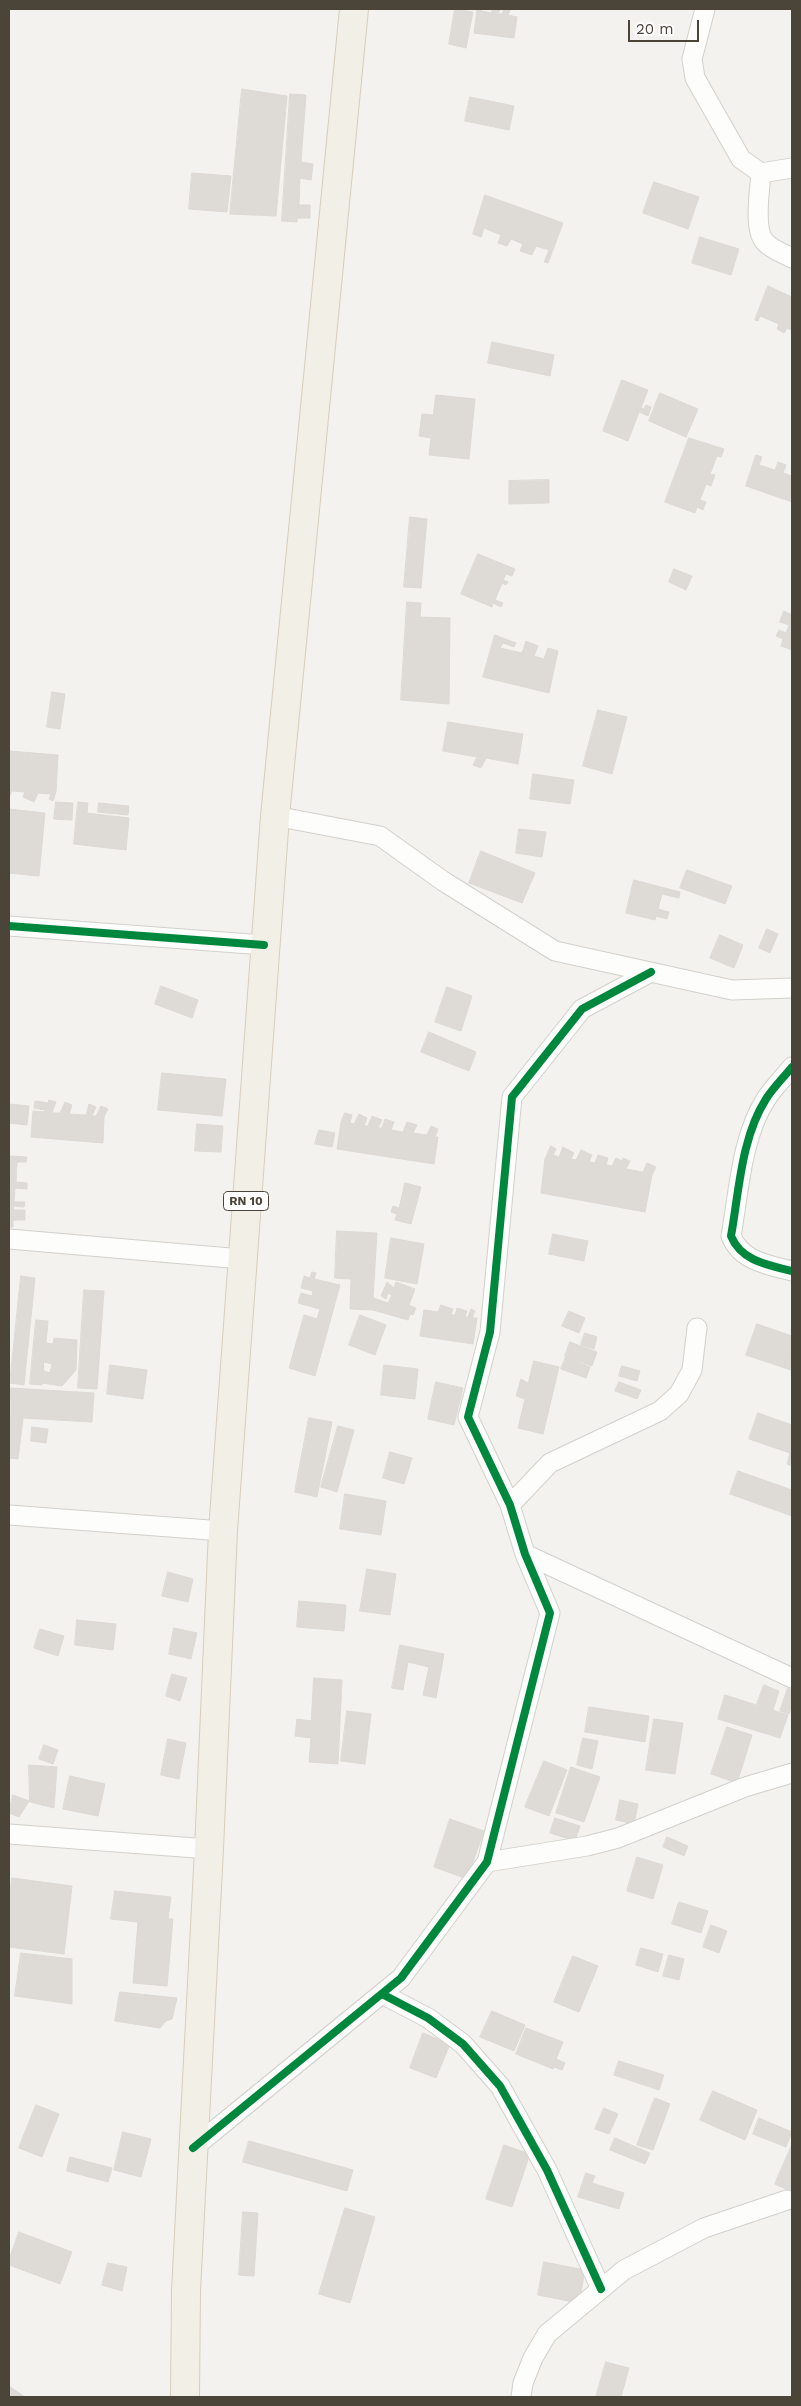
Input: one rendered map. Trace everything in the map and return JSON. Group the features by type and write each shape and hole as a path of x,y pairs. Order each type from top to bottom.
{"main road":[{"name":"RN 10","path":"186,2397 186,2291 209,1850 222,1531 275,816 354,9"}],"street":[{"path":"705,9 692,59 695,78 741,159 761,173 792,168"},
{"path":"761,173 758,209 760,233 764,242 792,258"},
{"path":"275,816 380,836 443,881 555,951 732,990 792,988"},
{"path":"9,926 264,945"},
{"path":"193,2148 401,1978 487,1862 550,1613 526,1554 510,1505 468,1417 490,1332 512,1097 582,1009 651,972"},
{"path":"792,1066 766,1099 756,1118 746,1153 731,1236 736,1248 746,1256 792,1271"},
{"path":"9,1239 242,1259"},
{"path":"510,1505 550,1463 660,1411 680,1394 692,1370 697,1328"},
{"path":"9,1515 222,1531"},
{"path":"526,1554 792,1678"},
{"path":"487,1862 587,1846 618,1838 745,1787 792,1773"},
{"path":"9,1834 209,1850"},
{"path":"382,1994 428,2018 463,2044 500,2086 547,2170 601,2289"},
{"path":"521,2397 523,2383 533,2358 547,2334 624,2270 704,2228 787,2200"}],"building":[{"path":"455,9 473,12 466,48 449,44"},
{"path":"475,9 482,9 481,11 491,13 493,9 500,9 498,14 502,14 504,9 510,10 508,15 517,17 514,38 474,33 477,10"},
{"path":"242,89 287,96 276,216 230,214"},
{"path":"290,94 306,95 301,162 313,164 311,180 300,178 299,205 310,205 310,218 297,218 297,222 282,221"},
{"path":"470,97 514,106 509,130 465,121"},
{"path":"192,173 231,176 227,212 189,209"},
{"path":"654,182 699,197 688,229 643,213"},
{"path":"485,195 563,223 548,263 544,262 549,250 536,246 532,255 520,251 523,244 511,239 507,246 498,243 501,235 484,228 481,237 473,234"},
{"path":"700,237 739,249 731,275 692,263"},
{"path":"768,286 792,297 792,330 787,328 784,333 777,329 779,324 760,316 758,321 755,320"},
{"path":"492,342 554,355 550,376 488,363"},
{"path":"622,380 648,390 641,408 644,409 646,405 651,407 648,416 639,412 628,441 603,431"},
{"path":"660,393 698,409 686,437 649,421"},
{"path":"436,395 475,399 469,459 429,455 431,438 419,436 422,414 433,415"},
{"path":"689,438 724,449 721,457 717,456 710,474 715,475 711,486 706,484 700,500 706,502 703,510 697,507 695,513 665,502"},
{"path":"756,455 762,457 759,465 775,470 778,462 786,465 783,473 792,476 792,502 746,486"},
{"path":"549,480 549,503 509,504 509,481"},
{"path":"410,517 427,519 421,588 404,587"},
{"path":"478,554 515,569 512,576 506,574 503,580 508,582 506,585 502,583 495,600 503,603 501,607 493,603 492,607 461,594"},
{"path":"674,569 692,576 686,590 669,582"},
{"path":"407,602 421,603 420,617 450,618 449,704 401,700"},
{"path":"784,611 792,615 792,650 781,646 783,639 776,636 779,630 786,633 789,625 780,622"},
{"path":"495,635 516,643 514,647 503,643 500,648 522,653 526,641 538,646 534,656 544,659 548,648 558,651 549,693 483,677"},
{"path":"52,692 65,694 60,729 47,727"},
{"path":"598,710 627,717 612,774 583,766"},
{"path":"448,722 523,734 518,764 486,758 481,768 473,765 477,757 443,751"},
{"path":"9,751 58,755 56,792 53,801 49,799 51,794 38,793 34,802 23,797 25,792 12,791 9,798"},
{"path":"533,774 574,780 570,804 530,799"},
{"path":"56,802 73,803 72,820 54,819"},
{"path":"78,802 88,803 87,813 129,818 126,850 74,844"},
{"path":"99,803 129,806 128,815 98,812"},
{"path":"9,809 45,813 39,876 9,873"},
{"path":"519,829 546,832 542,857 516,853"},
{"path":"481,851 535,873 522,903 469,883"},
{"path":"687,870 732,886 725,904 680,888"},
{"path":"634,880 680,892 679,898 662,894 658,909 669,912 667,919 656,916 655,920 626,913"},
{"path":"767,929 778,934 770,953 759,948"},
{"path":"720,935 743,945 734,968 710,958"},
{"path":"161,986 198,1000 192,1018 155,1004"},
{"path":"447,987 472,996 461,1031 435,1022"},
{"path":"429,1032 476,1052 469,1071 421,1052"},
{"path":"162,1073 226,1079 222,1116 158,1110"},
{"path":"49,1100 56,1102 52,1113 60,1113 65,1102 72,1105 69,1114 86,1115 89,1104 96,1107 92,1116 96,1116 101,1106 108,1109 104,1117 103,1143 31,1137 33,1111 45,1112 45,1110 34,1108 35,1101 48,1103"},
{"path":"9,1104 29,1106 27,1125 9,1123"},
{"path":"345,1113 352,1115 350,1123 354,1124 359,1114 367,1118 364,1126 368,1126 372,1116 382,1120 378,1128 382,1128 385,1119 394,1122 391,1130 403,1132 407,1122 417,1125 413,1133 427,1135 431,1126 438,1129 435,1137 438,1137 434,1164 337,1149 341,1122"},
{"path":"197,1124 223,1126 221,1152 195,1151"},
{"path":"319,1130 335,1133 332,1147 315,1144"},
{"path":"551,1146 556,1149 553,1155 559,1157 563,1147 574,1153 571,1159 576,1160 581,1150 592,1155 589,1162 595,1163 598,1155 608,1158 606,1165 612,1166 616,1158 622,1161 623,1158 630,1161 626,1169 643,1172 647,1163 656,1167 652,1175 645,1212 541,1193 545,1159"},
{"path":"9,1156 27,1157 26,1162 17,1162 16,1182 27,1183 27,1189 15,1188 14,1202 25,1202 24,1207 14,1206 13,1210 25,1210 25,1220 13,1220 13,1227 9,1227"},
{"path":"405,1183 421,1187 411,1224 395,1220 397,1214 391,1212 393,1206 399,1208"},
{"path":"337,1231 377,1233 373,1298 388,1303 392,1295 388,1293 386,1299 381,1296 387,1282 394,1288 396,1282 415,1289 409,1305 416,1308 413,1315 410,1314 408,1320 373,1310 350,1309 351,1279 335,1278"},
{"path":"553,1234 588,1241 584,1261 549,1254"},
{"path":"391,1238 424,1244 417,1284 385,1278"},
{"path":"312,1272 316,1273 314,1279 340,1285 315,1376 289,1368 304,1315 317,1319 320,1309 298,1303 301,1293 312,1296 313,1291 301,1288 304,1276 310,1278"},
{"path":"21,1276 35,1278 24,1385 10,1383"},
{"path":"84,1290 104,1291 97,1389 78,1388"},
{"path":"441,1305 453,1309 451,1315 455,1315 457,1308 467,1311 465,1317 468,1317 471,1309 475,1311 472,1318 477,1318 473,1344 420,1336 424,1310 438,1312"},
{"path":"569,1311 585,1318 579,1333 562,1326"},
{"path":"360,1315 386,1325 375,1355 349,1345"},
{"path":"36,1320 48,1321 46,1343 53,1344 54,1338 77,1340 76,1370 62,1386 42,1383 42,1385 30,1384","holes":["44,1362 52,1364 50,1373 44,1371"]},
{"path":"757,1324 792,1336 791,1370 746,1355"},
{"path":"585,1333 597,1337 594,1349 581,1345"},
{"path":"570,1342 597,1352 592,1366 565,1356"},
{"path":"566,1357 590,1367 586,1378 561,1369"},
{"path":"534,1361 559,1367 543,1434 518,1428 525,1399 516,1396 521,1379 528,1383"},
{"path":"110,1365 147,1370 143,1399 107,1394"},
{"path":"384,1365 418,1369 415,1399 381,1395"},
{"path":"622,1366 640,1371 637,1381 619,1376"},
{"path":"436,1382 463,1388 454,1425 428,1419"},
{"path":"619,1382 641,1390 637,1399 615,1391"},
{"path":"11,1388 94,1393 92,1422 23,1418 18,1459 9,1458"},
{"path":"758,1413 792,1425 792,1466 787,1464 790,1453 749,1439"},
{"path":"309,1418 332,1422 317,1497 295,1492"},
{"path":"338,1426 354,1430 337,1492 321,1487"},
{"path":"32,1427 48,1429 46,1443 31,1441"},
{"path":"390,1452 412,1458 404,1484 383,1478"},
{"path":"738,1471 792,1490 792,1516 730,1494"},
{"path":"345,1494 386,1501 381,1535 340,1529"},
{"path":"367,1569 396,1574 390,1615 360,1611"},
{"path":"168,1572 193,1579 188,1602 162,1596"},
{"path":"299,1601 346,1605 344,1631 297,1627"},
{"path":"77,1620 116,1624 113,1650 75,1645"},
{"path":"174,1628 197,1633 191,1659 169,1654"},
{"path":"40,1629 64,1636 58,1656 34,1648"},
{"path":"400,1645 444,1654 436,1698 423,1695 429,1667 408,1662 403,1690 392,1688"},
{"path":"172,1674 187,1678 180,1701 166,1696"},
{"path":"314,1678 342,1680 338,1764 309,1762 311,1738 295,1736 297,1719 311,1721"},
{"path":"764,1685 779,1691 773,1710 757,1704"},
{"path":"788,1688 792,1690 792,1704 789,1714 780,1711"},
{"path":"725,1695 788,1715 780,1738 718,1719"},
{"path":"589,1707 649,1716 645,1742 585,1732"},
{"path":"347,1711 371,1714 365,1764 341,1761"},
{"path":"654,1719 683,1723 675,1774 646,1770"},
{"path":"727,1727 752,1735 737,1783 711,1774"},
{"path":"583,1738 598,1741 592,1769 577,1765"},
{"path":"168,1739 186,1743 179,1779 161,1775"},
{"path":"44,1745 58,1750 53,1764 39,1759"},
{"path":"544,1761 567,1770 549,1816 525,1807"},
{"path":"29,1765 57,1767 54,1808 30,1802"},
{"path":"571,1767 600,1777 584,1822 556,1813"},
{"path":"70,1776 105,1784 98,1816 63,1809"},
{"path":"13,1795 29,1801 19,1817 9,1813"},
{"path":"620,1800 638,1804 634,1824 616,1820"},
{"path":"555,1818 580,1826 575,1841 550,1833"},
{"path":"450,1819 484,1831 467,1879 434,1867"},
{"path":"667,1837 688,1846 684,1856 663,1847"},
{"path":"637,1857 663,1865 653,1899 627,1891"},
{"path":"12,1878 72,1886 64,1954 9,1947 9,1904"},
{"path":"115,1891 171,1897 168,1919 173,1919 167,1986 133,1983 138,1922 111,1919"},
{"path":"679,1902 708,1911 701,1933 672,1924"},
{"path":"711,1925 727,1931 719,1953 703,1947"},
{"path":"641,1948 663,1954 658,1972 636,1965"},
{"path":"21,1953 72,1959 72,2004 15,1996"},
{"path":"669,1955 684,1959 679,1980 663,1976"},
{"path":"573,1956 598,1966 579,2012 554,2002"},
{"path":"120,1992 177,1998 172,2019 166,2021 160,2028 115,2021"},
{"path":"492,2011 525,2025 514,2051 480,2037"},
{"path":"526,2028 563,2042 556,2059 565,2063 562,2070 554,2067 553,2069 516,2054"},
{"path":"423,2033 450,2044 436,2078 410,2068"},
{"path":"619,2061 664,2075 659,2090 614,2075"},
{"path":"713,2091 757,2110 745,2140 700,2120"},
{"path":"655,2098 670,2104 653,2150 637,2145"},
{"path":"36,2105 59,2114 42,2157 19,2148"},
{"path":"604,2108 618,2114 609,2134 595,2129"},
{"path":"759,2118 792,2132 786,2147 753,2134"},
{"path":"123,2132 151,2139 141,2177 114,2170"},
{"path":"615,2138 650,2153 645,2164 610,2150"},
{"path":"249,2141 353,2170 347,2191 243,2162"},
{"path":"504,2145 530,2154 512,2207 486,2199"},
{"path":"792,2148 792,2192 775,2184"},
{"path":"70,2157 112,2168 108,2182 67,2171"},
{"path":"586,2173 595,2176 592,2183 624,2193 619,2209 578,2197"},
{"path":"345,2208 375,2217 350,2303 319,2294"},
{"path":"243,2212 258,2213 254,2276 239,2275"},
{"path":"19,2232 72,2252 60,2284 9,2265"},
{"path":"544,2262 585,2270 579,2303 538,2295"},
{"path":"108,2263 127,2267 122,2291 102,2285"},
{"path":"606,2362 629,2368 621,2397 596,2397"},
{"path":"9,2386 25,2397 9,2397"}],"cycle path":[{"path":"9,926 264,945"},
{"path":"193,2148 401,1978 487,1862 550,1613 525,1554 510,1505 468,1417 490,1332 512,1097 582,1009 651,972"},
{"path":"792,1067 766,1099 751,1131 742,1166 731,1236 741,1251 756,1261 792,1271"},
{"path":"382,1994 428,2018 463,2044 500,2086 547,2170 601,2289"}]}
